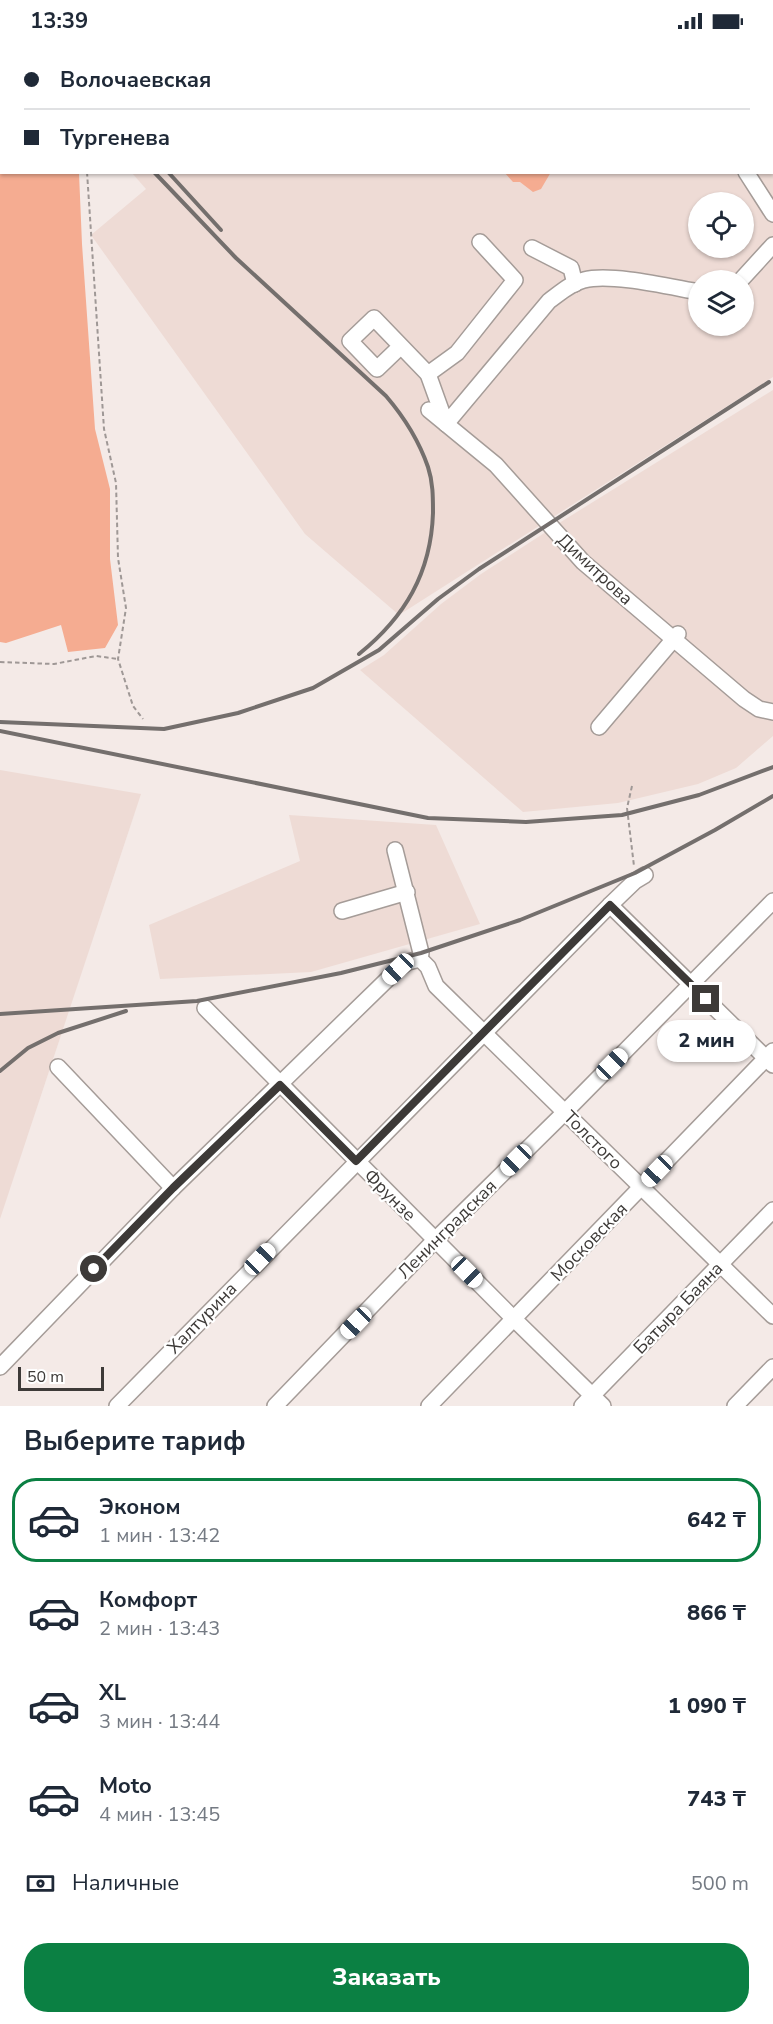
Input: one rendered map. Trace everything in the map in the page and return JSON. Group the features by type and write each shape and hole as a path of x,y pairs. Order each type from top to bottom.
{"street":[{"path":"747,174 773,214"},
{"path":"428,374 457,353 515,280 480,242"},
{"path":"750,270 773,245"},
{"path":"532,248 571,267 575,284"},
{"path":"446,424 549,301 567,288 583,280 604,277 688,290"},
{"path":"401,346 428,374 446,424"},
{"name":"Димитрова","path":"429,410 496,465 583,562 676,636 744,699 759,709 773,712"},
{"path":"599,727 676,636"},
{"path":"0,1367 173,1188 401,966 420,959 421,953 395,850"},
{"name":"Халтурина","path":"117,1406 356,1161 610,905 640,878"},
{"path":"342,911 407,892"},
{"name":"Ленинградская","path":"275,1406 435,1240 773,901"},
{"path":"610,905 771,1058"},
{"name":"Толстого","path":"420,959 428,967 436,986 773,1316"},
{"name":"Фрунзе","path":"205,1008 514,1319 593,1402"},
{"name":"Московская","path":"429,1406 641,1187 771,1058"},
{"path":"58,1067 173,1188"},
{"name":"Батыра Баяна","path":"593,1402 773,1210"},
{"path":"735,1406 773,1367"}],"path":[{"path":"87,174 104,429 116,483 118,558 126,608 118,659 133,706 143,719"},
{"path":"0,662 54,664 96,656 118,659"},
{"path":"632,786 627,808 640,878"}],"shaded area":[{"path":"0,174 79,174 95,429 110,489 110,559 118,625 105,648 68,652 61,625 6,643 0,642"},
{"path":"133,174 773,174 773,377 399,615 305,534 91,235 146,189"},
{"path":"506,174 550,174 541,189 533,192 520,182 513,182"},
{"path":"773,390 773,707 746,696 585,559 556,525"},
{"path":"549,530 773,716 773,736 736,768 698,784 618,803 523,812 360,670 384,655 441,604 481,574"},
{"path":"0,770 141,794 0,1219"},
{"path":"289,815 436,825 480,924 311,972 160,979 149,925 300,861"}],"railway":[{"path":"156,174 236,258 386,396 399,412 424,457 432,484 433,513 431,535 421,574 402,609 390,625 359,654"},
{"path":"170,174 221,230"},
{"path":"0,722 164,729 238,713 313,688 379,650 438,599 479,569 769,382"},
{"path":"0,731 428,818 526,822 622,815 699,795 773,767"},
{"path":"0,1014 197,1001 341,973 421,953 520,920 635,873 773,796"},
{"path":"0,1071 28,1048 58,1033 126,1011"}],"route":[{"path":"94,1269 173,1188 280,1085 356,1161 610,905 706,999"}]}
